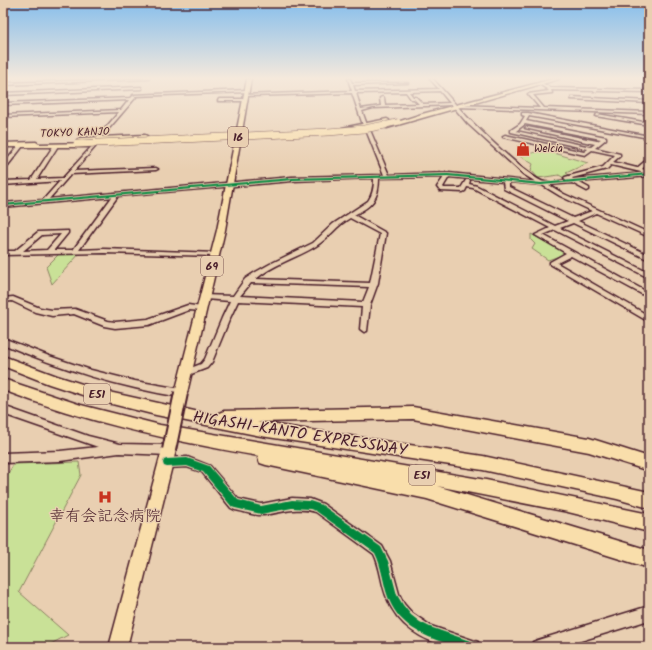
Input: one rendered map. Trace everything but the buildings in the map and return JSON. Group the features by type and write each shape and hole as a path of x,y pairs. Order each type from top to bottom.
{"highway":[{"name":"TOKYO KANJO","path":"3,146 328,132 364,129 397,122 441,109"},
{"path":"238,136 336,134 397,124 422,115"},
{"name":"16","path":"26,145 56,146 96,142 238,136"},
{"path":"26,145 96,142"},
{"name":"TOKYO KANJO","path":"3,146 26,145"},
{"name":"HIGASHI-KANTO EXPRESSWAY","path":"3,360 80,390 194,418 326,440 430,454 533,473 649,500"},
{"name":"HIGASHI-KANTO EXPRESSWAY","path":"3,384 108,419 192,438 424,476 535,496 649,523"},
{"path":"194,418 413,414 589,445 649,464"},
{"path":"192,438 231,450 427,491 649,559"}],"main road":[{"path":"238,136 243,109"},
{"name":"69","path":"118,647 168,456 181,393 215,254 238,136"}],"street":[{"path":"365,109 360,110 387,176"},
{"path":"459,109 479,133 516,166 541,184 649,235"},
{"path":"502,109 649,137"},
{"path":"523,122 604,138 585,154 504,136 519,126 534,109"},
{"path":"553,109 648,113"},
{"path":"642,109 648,113"},
{"path":"573,110 649,124"},
{"path":"3,116 122,111"},
{"path":"44,202 122,111"},
{"path":"545,126 553,119"},
{"path":"519,126 598,143"},
{"path":"512,131 618,155 605,168 567,178 587,189"},
{"path":"3,168 5,162 26,145"},
{"path":"33,181 56,146"},
{"path":"639,169 649,159"},
{"path":"610,163 639,169 649,173"},
{"path":"69,173 156,169"},
{"path":"3,205 228,186 292,179 448,175 506,182 541,184 649,173"},
{"path":"448,175 440,187 442,190 464,190 471,177"},
{"path":"186,373 204,366 209,360 236,299 248,281 276,262 316,244 335,225 368,205 375,197 377,176"},
{"path":"3,183 64,179"},
{"path":"506,182 506,188 649,258"},
{"path":"466,185 475,187 649,276"},
{"path":"75,251 116,195"},
{"path":"596,211 538,235 570,254 649,296"},
{"path":"351,216 383,232 379,260 366,305 364,329"},
{"path":"16,253 40,233 66,232 50,251"},
{"path":"3,253 75,251 215,254"},
{"path":"570,254 552,263 649,319"},
{"path":"248,281 373,285"},
{"path":"205,297 366,305"},
{"path":"3,300 13,299 38,310 52,313 75,311 107,324 115,325 149,322 188,307 202,309"},
{"path":"3,341 76,368 133,384 181,393"},
{"path":"3,410 88,440 120,449 168,456 206,469 235,504 261,510 292,504 310,505 319,508 378,550 383,559 393,597 405,618 416,627 473,647"},
{"path":"3,458 60,456 120,449"},
{"path":"538,647 557,644 649,613"}],"green space":[{"path":"544,150 588,163 566,173 571,176 564,178 559,175 538,178 531,170 533,164 520,156"},
{"path":"531,234 564,252 565,254 548,260 532,249 535,244 531,240"},
{"path":"61,252 81,252 52,284 46,267"},
{"path":"79,462 81,475 19,592 68,635 45,647 3,647 3,481 14,464"}],"cycle path":[{"path":"3,205 292,179 448,175 541,184 649,174"},
{"path":"167,463 187,462 206,469 235,504 261,510 292,504 310,505 319,508 378,550 385,567 393,597 407,618 426,631 473,647"}],"place":[{"name":"Welcia","path":"523,149"},
{"name":"幸有会記念病院","path":"105,497"}]}
